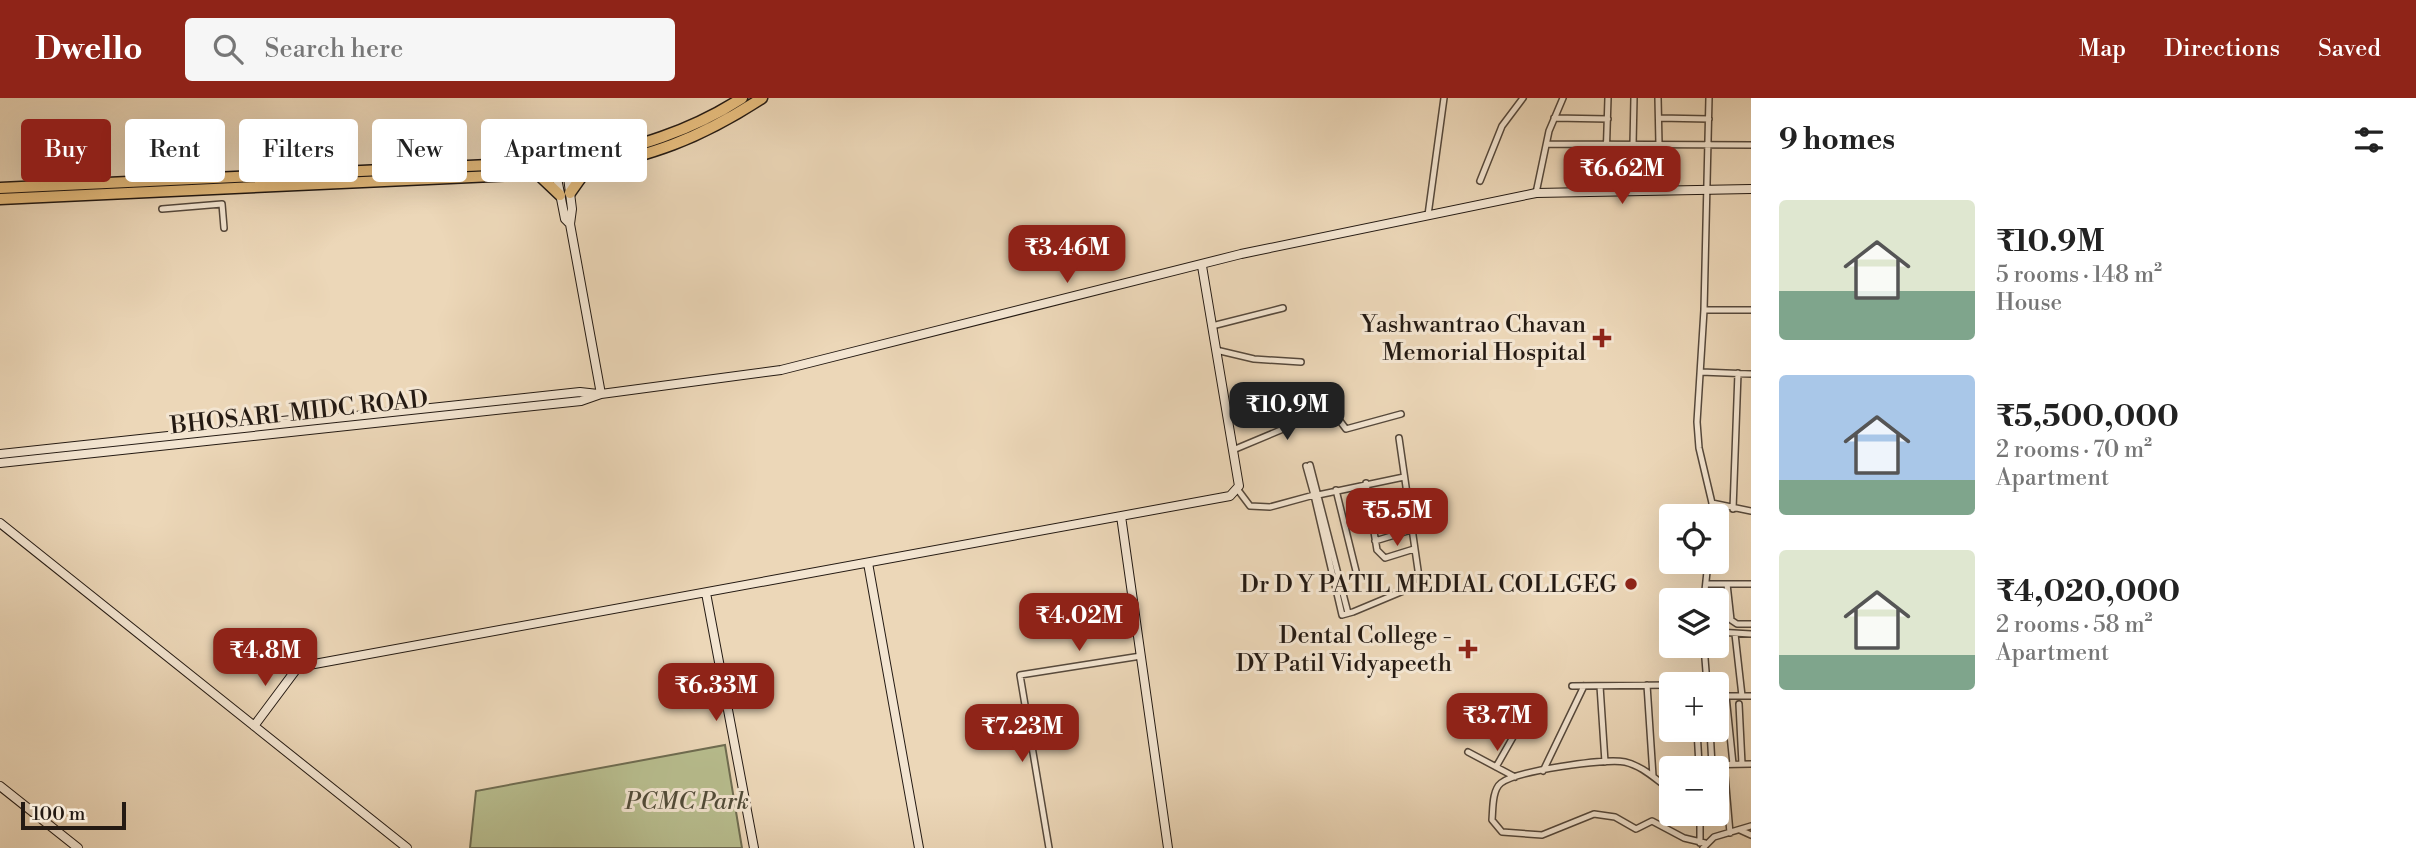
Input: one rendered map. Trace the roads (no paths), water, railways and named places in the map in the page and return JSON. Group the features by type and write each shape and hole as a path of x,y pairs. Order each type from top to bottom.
{"highway":[{"path":"647,143 710,118 742,98"},
{"path":"647,154 716,128 762,98"},
{"path":"0,188 481,171"},
{"path":"0,199 481,179"},
{"path":"548,182 565,194 576,182"}],"street":[{"path":"1428,215 1444,98"},
{"path":"1480,181 1502,126 1523,98"},
{"path":"1536,193 1554,118 1563,98"},
{"path":"1605,192 1608,98"},
{"path":"1633,145 1634,98"},
{"path":"1658,98 1660,191"},
{"path":"1709,98 1704,310 1697,435 1712,503 1751,511"},
{"path":"1554,118 1608,119"},
{"path":"1659,118 1709,119"},
{"path":"1547,144 1751,145"},
{"path":"563,182 565,219 570,224 601,394 781,370 1241,254 1536,193 1751,188"},
{"path":"162,209 222,204 224,228"},
{"path":"1202,266 1233,450 1237,490 1250,506 1270,507 1336,490 1404,477"},
{"path":"1212,326 1283,308"},
{"path":"1704,310 1751,310"},
{"path":"1216,350 1254,359 1301,362"},
{"path":"1701,372 1751,374"},
{"path":"1733,509 1738,373"},
{"name":"BHOSARI-MIDC ROAD","path":"0,454 580,392 601,394"},
{"name":"BHOSARI-MIDC ROAD","path":"0,463 581,401 601,394"},
{"path":"1233,450 1331,409 1346,429 1401,414"},
{"path":"1308,466 1342,615 1420,584 1399,438"},
{"path":"1366,484 1377,550 1385,558 1414,549"},
{"path":"254,726 298,667 1227,497 1237,490"},
{"path":"1336,490 1356,570"},
{"path":"1121,516 1168,848"},
{"path":"0,523 407,848"},
{"path":"1375,541 1411,530"},
{"path":"868,563 919,848"},
{"path":"1706,574 1706,588"},
{"path":"1706,584 1751,584"},
{"path":"1727,584 1731,620 1737,624 1751,624"},
{"path":"706,593 754,848"},
{"path":"1729,633 1751,635"},
{"path":"1735,634 1742,696"},
{"path":"1049,848 1020,675 1141,656"},
{"path":"1647,685 1653,778"},
{"path":"1572,686 1659,685"},
{"path":"1543,771 1584,686"},
{"path":"1600,686 1605,762"},
{"path":"1729,696 1751,696"},
{"path":"1739,704 1742,764"},
{"path":"1496,767 1521,723"},
{"path":"1729,725 1733,764"},
{"path":"1468,752 1515,776"},
{"path":"1659,782 1645,770 1625,762 1605,762 1515,776 1496,788 1492,820 1502,832 1542,835 1594,814 1615,817 1636,829 1652,821 1703,845"},
{"path":"1729,764 1751,764"},
{"path":"0,786 78,848"},
{"path":"1729,821 1730,832"},
{"path":"1701,826 1703,845"},
{"path":"1703,845 1730,832 1751,826"},
{"path":"1740,830 1751,835"}],"place":[{"name":"Yashwantrao Chavan Memorial Hospital","path":"1602,338"},
{"name":"Dr D Y PATIL MEDIAL COLLGEG","path":"1631,584"},
{"name":"Dental College - DY Patil Vidyapeeth","path":"1468,649"}],"park label":[{"name":"PCMC Park","path":"687,801"}]}
